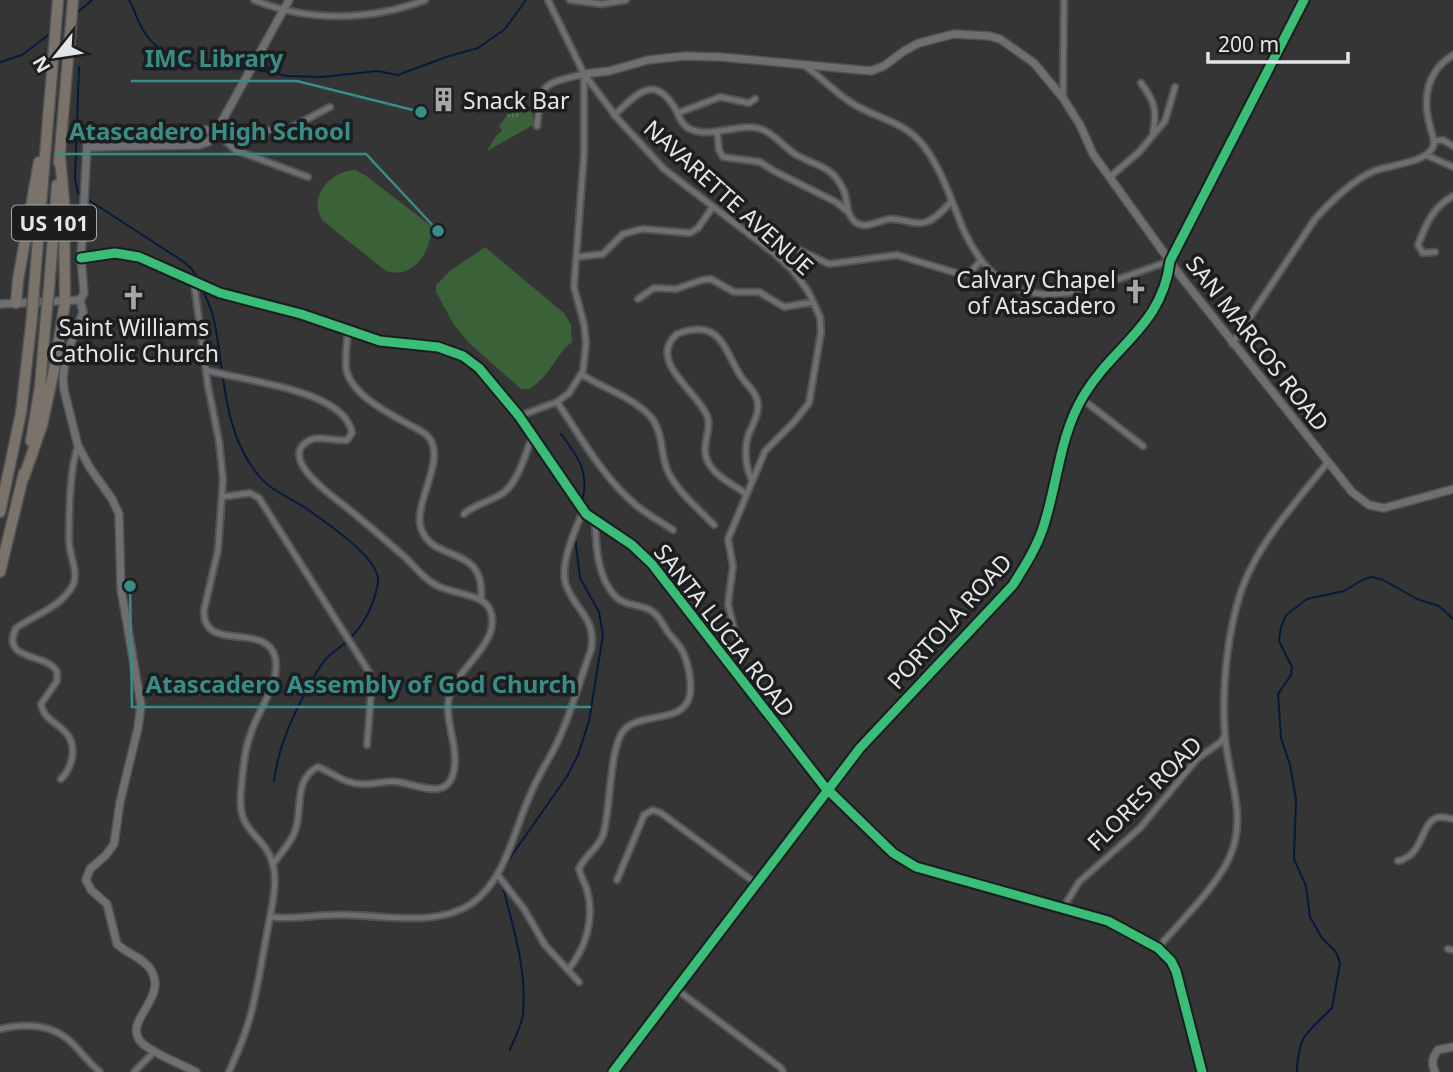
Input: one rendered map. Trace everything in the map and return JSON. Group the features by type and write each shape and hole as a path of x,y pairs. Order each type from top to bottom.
{"highway":[{"name":"US 101","path":"0,512 21,413 32,317 58,0"},
{"name":"US 101","path":"0,572 24,477 40,387 75,13"},
{"path":"16,303 49,110"},
{"path":"24,477 42,425 65,302 64,201 60,158"}],"street":[{"path":"254,0 316,15 378,13 425,0"},
{"path":"88,147 199,145 208,142 289,0"},
{"name":"NAVARETTE AVENUE","path":"548,0 584,74 614,115 664,169 775,254 793,271 808,291 820,317 821,332 809,404 783,434 767,447 745,493 728,539 733,566 729,604 737,649 727,661"},
{"path":"570,0 602,4 626,0"},
{"path":"1063,98 1064,0"},
{"name":"PORTOLA ROAD","path":"613,1072 828,789 876,731 1013,585 1029,560 1043,527 1068,429 1082,400 1104,367 1154,312 1163,292 1170,261 1304,0"},
{"name":"SAN MARCOS ROAD","path":"584,74 609,71 648,60 685,56 872,71 884,66 904,51 936,37 963,34 1000,39 1026,56 1063,98 1080,125 1093,154 1170,261 1232,344 1358,498 1378,508 1453,488"},
{"path":"1232,344 1325,208 1370,173 1426,155 1434,146 1425,108 1426,93 1436,70 1453,55"},
{"path":"805,66 855,105 894,122 913,135 932,159 981,260 995,276 1010,286 1026,293 1044,295 1087,288 1170,261"},
{"path":"519,416 557,402 569,393 584,365 584,324 574,287 584,154 584,74 555,81 544,88 540,95 537,127"},
{"path":"1141,83 1154,100 1156,119 1153,136"},
{"path":"1110,177 1139,152 1166,121 1175,87"},
{"path":"614,115 636,94 648,90 670,99 688,128 717,131 762,129 797,156 819,164 840,183 846,194 847,211"},
{"path":"678,113 720,97 749,103 755,99"},
{"path":"0,304 65,302 79,300 84,293 81,258 88,133 280,130 292,127 330,107"},
{"path":"717,131 719,150 723,157 760,162 836,202 854,221 862,225 889,219 919,223 929,221 951,202"},
{"path":"216,132 235,150 308,177"},
{"path":"1434,141 1443,140 1453,146"},
{"path":"1426,155 1453,167"},
{"path":"1435,252 1423,253 1418,245 1436,207 1453,195"},
{"path":"577,257 603,254 623,234 642,229 690,233 698,228 712,208"},
{"path":"775,254 794,248 829,264 897,255 963,275 970,273 981,260"},
{"name":"SANTA LUCIA ROAD","path":"81,258 107,254 132,255 157,263 194,283 220,293 309,316 380,341 438,347 457,353 479,368 533,435 583,511 632,545 652,564 828,789 893,853 906,863 1118,925 1158,948 1171,961 1176,971 1202,1072"},
{"path":"638,299 649,290 661,287 676,289 708,279 734,292 760,292 784,307 813,302"},
{"path":"194,283 223,479 218,550 204,611 205,619 208,627 217,634 263,642 275,656 270,688 247,745 240,805 246,825 273,863 275,878 250,1017 229,1072"},
{"path":"79,300 83,312 65,356 65,396 78,446 119,514 121,589 141,705 140,720 120,802 114,844 90,869 86,880 91,890 107,904 117,944 145,963 153,975 153,996 136,1028 139,1040 196,1072"},
{"path":"348,331 346,370 360,392 375,405 431,440 434,450 430,484 420,511 422,531 436,546 471,563 481,583 481,599"},
{"path":"745,493 718,474 706,458 706,414 676,375 668,358 670,344 677,334 702,331 718,337 729,350 741,376 756,396 758,411 746,447 752,481"},
{"path":"206,370 303,392 319,398 331,407 347,421 352,433 347,440 314,439 304,445 300,460 314,481 403,554 426,579 448,591 481,599 491,611 492,624 488,636 451,691 448,719 455,764 448,781 439,789 428,790 392,781 356,784 318,767 311,770 304,778 301,788 293,836 273,863"},
{"path":"581,374 624,397 652,419 660,433 665,462 671,477 714,525"},
{"path":"1082,400 1143,446"},
{"path":"557,402 622,492 642,510 673,530"},
{"path":"464,514 470,508 503,493 513,482 533,435"},
{"path":"61,779 71,764 71,742 65,732 44,714 41,704 57,681 57,672 48,662 22,654 13,639 16,628 56,604 75,581 68,537 73,467 78,446"},
{"path":"1158,948 1211,885 1228,862 1234,846 1237,801 1224,736 1224,680 1234,617 1245,580 1265,545 1328,462"},
{"path":"222,497 255,494 369,672 372,681 367,745"},
{"path":"270,917 444,915 474,902 497,874 531,792 557,744 591,650 593,638 590,624 568,589 565,576 569,549 583,511"},
{"path":"568,970 578,957 588,931 590,915 588,894 579,869 581,863 597,847 603,833 616,749 621,734 630,724 641,719 678,711 687,703 691,693 684,654 659,618 648,608 624,603 609,587 600,567 596,521"},
{"name":"FLORES ROAD","path":"1063,908 1079,882 1140,828 1197,759 1222,741 1224,736"},
{"path":"617,880 644,815 653,810 661,813 757,884"},
{"path":"1398,861 1406,859 1415,850 1432,820 1438,817 1453,819"},
{"path":"497,874 524,909 545,945 579,982"},
{"path":"676,989 783,1072"},
{"path":"0,1029 29,1025 56,1031 72,1042 99,1072"},
{"path":"1435,1072 1432,1065 1433,1056 1438,1050 1453,1047"},
{"path":"134,1072 155,1051"}],"green space":[{"path":"529,111 533,114 533,125 487,151 502,131 499,126 508,114"},
{"path":"355,170 439,232 435,237 431,234 422,257 410,269 395,273 386,271 323,221 318,203 324,187 337,175"},
{"path":"485,247 565,314 571,325 572,342 542,379 529,389 521,389 469,343 454,325 436,292 436,285 450,271"}],"waterway":[{"path":"77,13 92,0"},
{"path":"129,0 143,30 163,51 176,58 204,65 248,69"},
{"path":"253,69 287,76 322,77 377,71 398,75 478,48 505,29 526,0"},
{"path":"0,62 22,55 51,33"},
{"path":"79,67 75,179 78,193 82,196"},
{"path":"87,199 181,260 191,268 200,282"},
{"path":"203,290 214,320 231,421 247,459 269,486 307,509 351,542 377,573 376,591 364,621 322,664 298,707 281,748 274,781"},
{"path":"561,434 581,465 584,482 582,502"},
{"path":"502,879 502,872 512,855 566,778 578,755 589,721 603,635 599,612 580,578 575,538"},
{"path":"1297,1072 1302,1041 1332,1008 1340,963 1336,952 1322,938 1310,917 1306,886 1294,859 1296,799 1290,765 1281,738 1278,694 1291,675 1292,667 1279,641 1281,627 1286,615 1307,599 1344,591 1372,577 1383,580 1417,599 1439,606 1453,619"},
{"path":"502,884 518,948 524,997 520,1028 510,1050"}],"cycle path":[{"path":"613,1072 860,748 1013,585 1043,528 1064,443 1076,411 1096,377 1136,333 1158,302 1170,261 1304,0"},
{"path":"81,258 115,253 139,257 220,293 301,314 380,341 438,347 463,356 479,368 519,416 586,514 632,545 652,564 824,786 893,853 916,867 1108,921 1158,948 1171,961 1176,971 1202,1072"}],"place":[{"name":"Snack Bar","path":"443,100"},
{"name":"IMC Library","path":"421,112"},
{"name":"Atascadero High School","path":"438,231"},
{"name":"Calvary Chapel of Atascadero","path":"1136,292"},
{"name":"Saint Williams Catholic Church","path":"134,297"},
{"name":"Atascadero Assembly of God Church","path":"130,586"}]}
